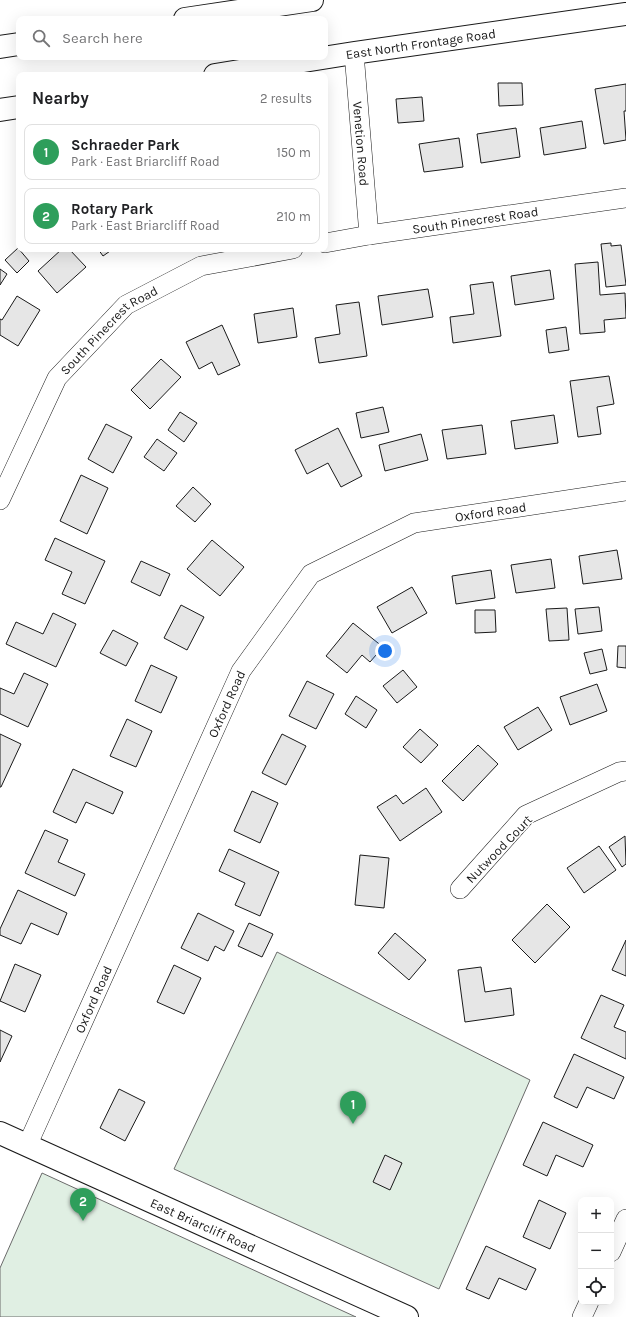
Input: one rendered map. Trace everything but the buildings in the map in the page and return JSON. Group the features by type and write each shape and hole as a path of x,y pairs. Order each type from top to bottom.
{"main road":[{"path":"205,16 312,0"},
{"name":"East North Frontage Road","path":"328,57 626,14"},
{"path":"0,47 16,44"},
{"name":"East North Frontage Road","path":"234,72 310,60"},
{"path":"0,110 16,107"},
{"name":"East Briarcliff Road","path":"0,1134 406,1317"}],"street":[{"name":"Venetion Road","path":"354,53 369,235"},
{"name":"South Pinecrest Road","path":"328,242 369,235 626,198"},
{"name":"South Pinecrest Road","path":"0,500 57,378 126,305 201,266 277,252"},
{"name":"Oxford Road","path":"27,1146 241,670 311,574 414,523 626,491"},
{"name":"Nutwood Court","path":"460,889 526,815 619,772 626,771"},
{"path":"614,1245 626,1219"},
{"path":"582,1317 588,1305"}],"green space":[{"path":"277,952 530,1080 439,1289 174,1169"},
{"path":"42,1173 356,1317 0,1317 0,1268"}],"place":[{"name":"Schraeder Park","path":"353,1124"},
{"name":"Rotary Park","path":"83,1221"}]}
